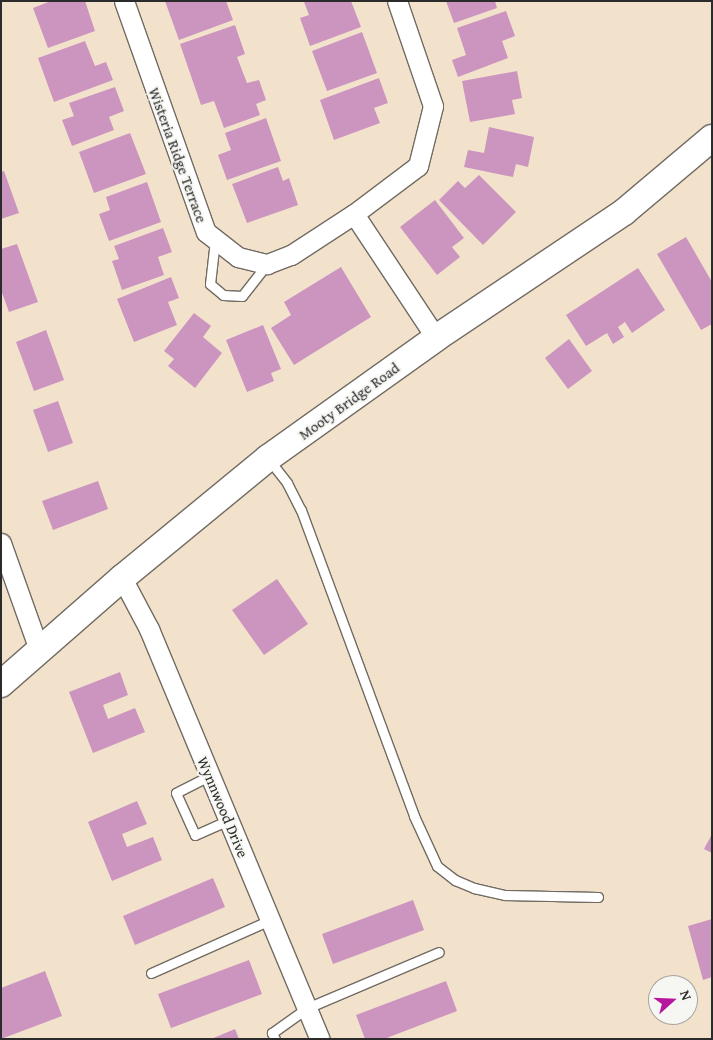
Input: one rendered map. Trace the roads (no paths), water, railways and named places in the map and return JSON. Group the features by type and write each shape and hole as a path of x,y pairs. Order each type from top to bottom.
{"main road":[{"name":"Mooty Bridge Road","path":"1,684 122,578 268,458 436,338 624,212 712,138"}],"street":[{"name":"Wisteria Ridge Terrace","path":"124,1 179,163 206,232 238,258 267,264"},
{"path":"267,264 291,255 354,214 418,166 433,106 396,1"},
{"path":"354,214 436,338"},
{"path":"1,543 39,650"},
{"name":"Wynnwood Drive","path":"122,578 149,629 320,1039"}],"lane":[{"path":"215,240 210,284 223,295 242,296 267,264"},
{"path":"268,458 287,483 301,510 414,816 437,866 455,880 474,888 505,895 598,897"},
{"path":"209,776 176,792 195,835 228,820"},
{"path":"151,973 270,920"},
{"path":"275,1039 272,1033 307,1008 439,952"}]}
